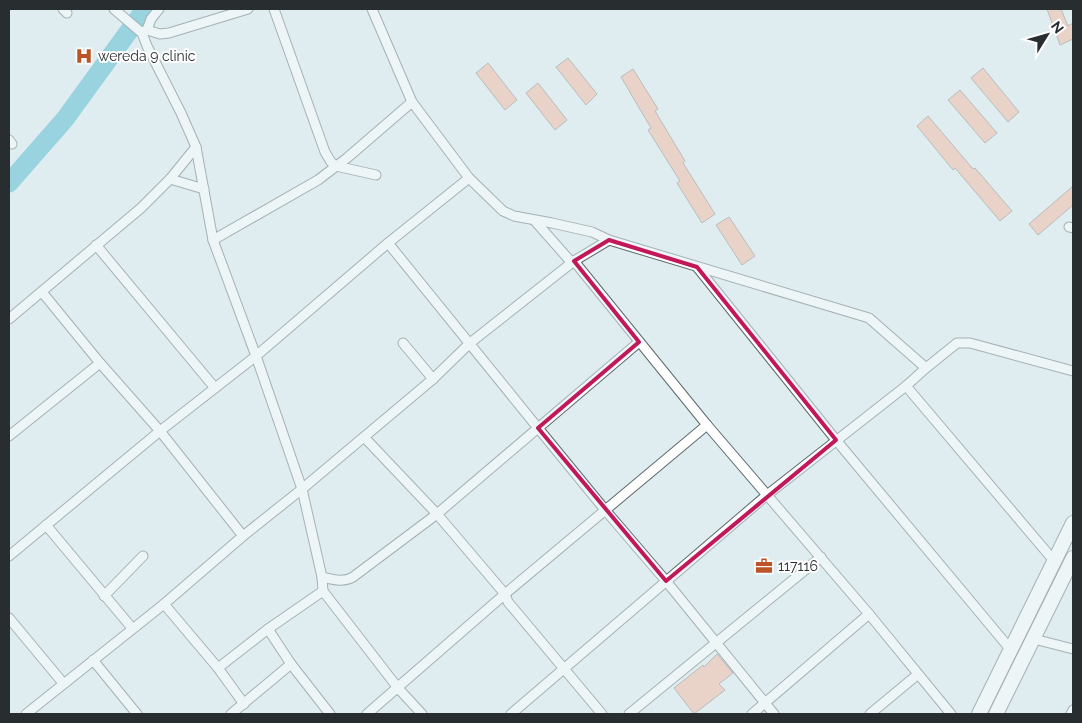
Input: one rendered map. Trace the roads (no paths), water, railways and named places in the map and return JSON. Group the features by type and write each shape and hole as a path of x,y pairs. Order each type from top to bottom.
{"main road":[{"path":"979,714 1073,523"},
{"path":"996,714 1073,558"}],"street":[{"path":"141,29 159,9"},
{"path":"118,12 141,29 160,34 248,9"},
{"path":"274,9 325,152 331,162 336,166 376,175"},
{"path":"372,9 412,102 469,178 503,211 535,221 592,232 608,240 869,318 926,368"},
{"path":"141,29 147,46 196,147 213,240 302,489 322,577 323,590 398,688 422,714"},
{"path":"213,240 318,180 412,102"},
{"path":"9,319 141,208 170,179 196,147"},
{"path":"9,556 160,431 256,356 388,243 469,178"},
{"path":"170,179 204,189"},
{"path":"535,221 573,262 707,425 869,614 950,714"},
{"path":"26,714 164,604 243,536 302,489 433,379 470,343 573,262 608,240"},
{"path":"388,243 774,714"},
{"path":"96,246 215,388"},
{"path":"697,267 836,440 1011,650"},
{"path":"42,292 100,363 160,431 243,536"},
{"path":"322,577 348,580 353,577 436,514 639,342"},
{"path":"403,343 433,379"},
{"path":"511,714 767,495 906,386 957,343 970,343 1073,371"},
{"path":"9,436 100,363"},
{"path":"906,386 1054,562"},
{"path":"367,714 504,594 707,425"},
{"path":"364,437 436,514 602,714"},
{"path":"46,525 132,628"},
{"path":"104,596 143,556"},
{"path":"629,714 821,557"},
{"path":"218,668 323,590"},
{"path":"164,604 218,668 244,704"},
{"path":"752,714 869,614"},
{"path":"9,618 63,683"},
{"path":"268,629 291,664 330,714"},
{"path":"1034,639 1073,649"},
{"path":"93,660 137,714"},
{"path":"231,714 291,664"},
{"path":"870,714 917,675"},
{"path":"1071,714 1073,710"}],"waterway":[{"path":"9,183 65,119 145,9"}],"place":[{"name":"wereda 9 clinic","path":"84,56"},
{"name":"117116","path":"764,566"}]}
